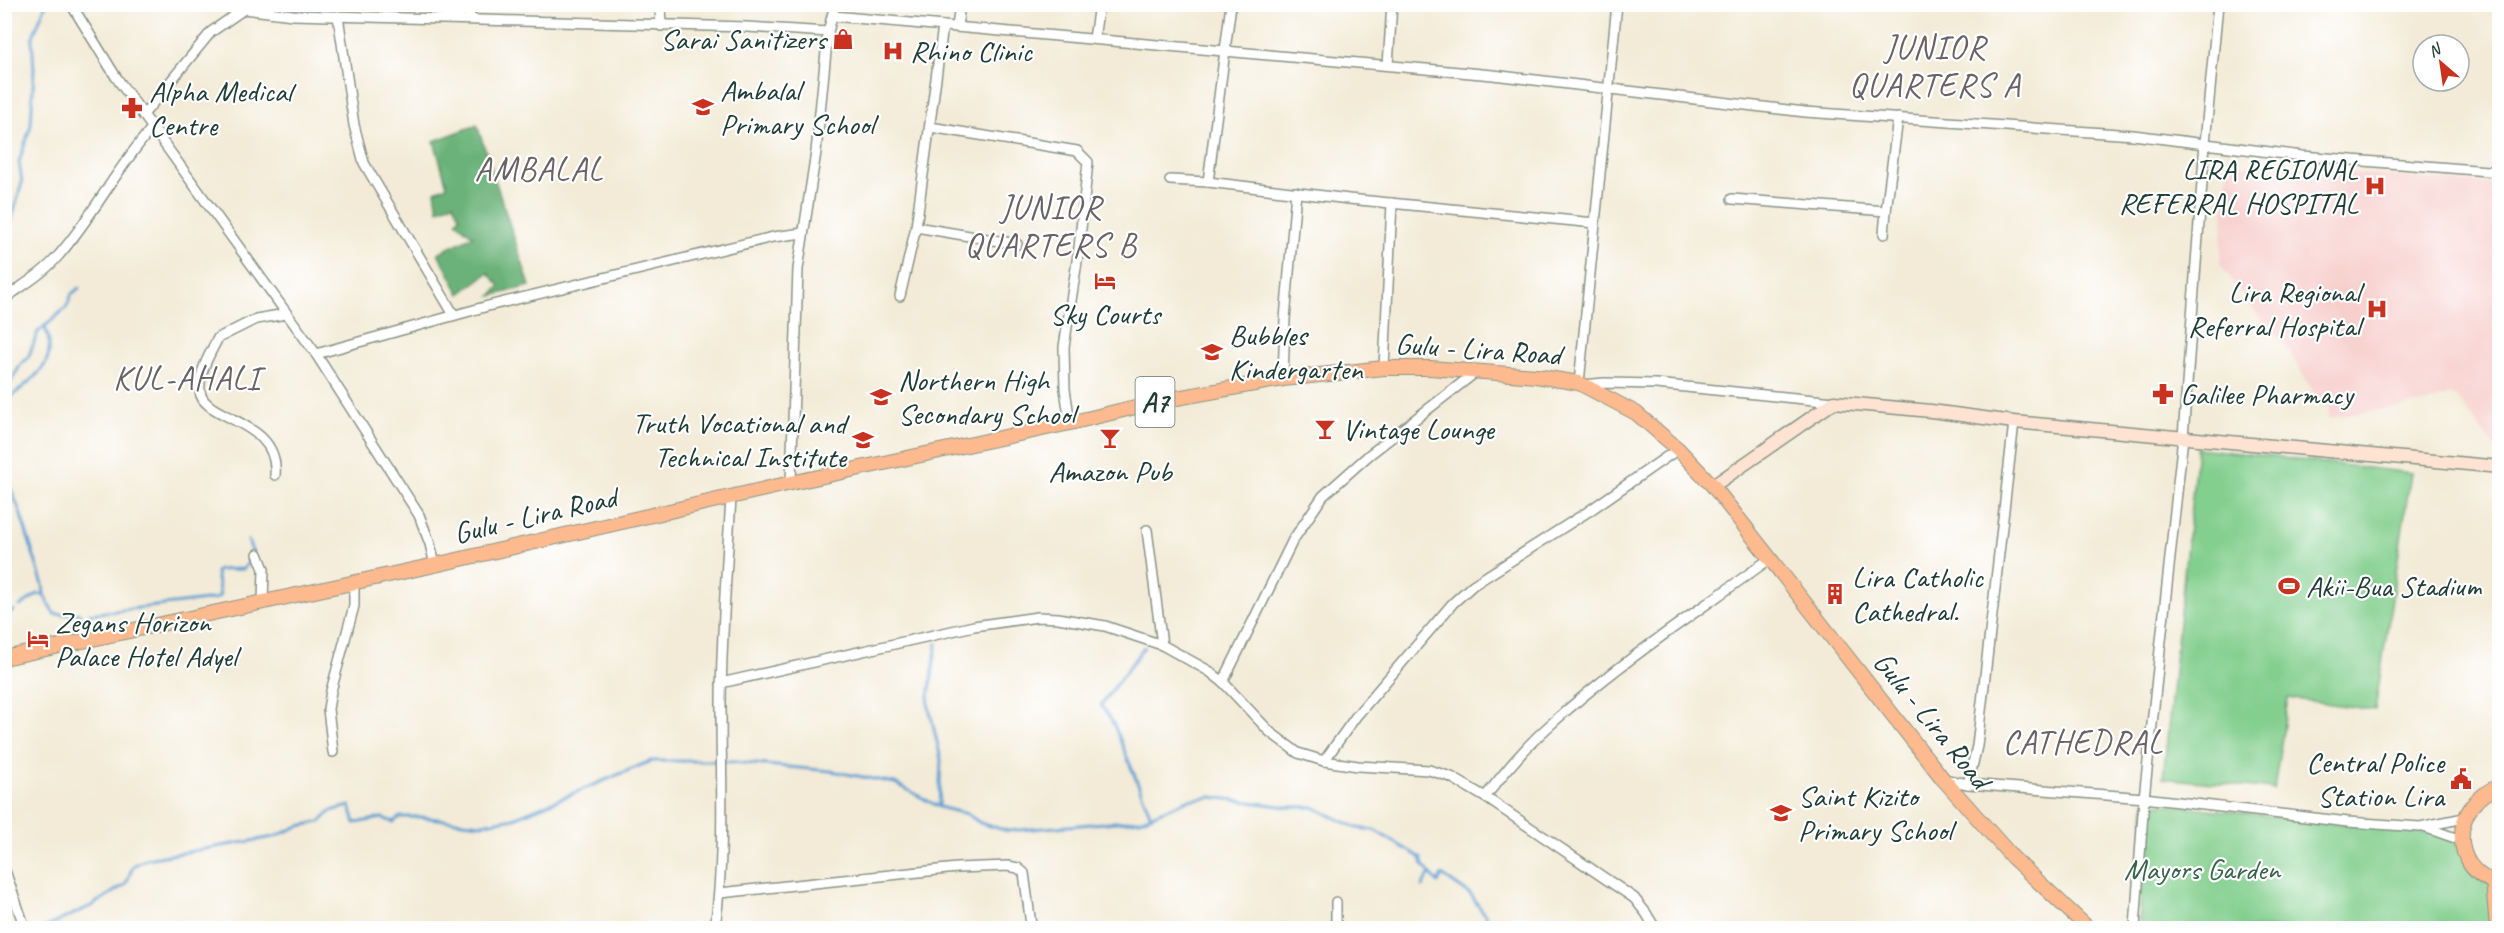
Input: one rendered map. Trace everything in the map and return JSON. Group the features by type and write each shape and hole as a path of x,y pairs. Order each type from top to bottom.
{"main road":[{"name":"Gulu - Lira Road","path":"4,658 435,565 1160,401 1283,379 1384,368 1430,368 1536,376 1582,384 1636,413 1678,449 1713,486 1768,560 1943,779 2013,858 2088,928"},
{"path":"1713,486 1834,402 1932,411 2014,422 2499,467"},
{"path":"2497,926 2496,883 2479,874 2470,864 2461,840 2464,818 2472,803 2480,795 2499,786"}],"street":[{"path":"71,4 116,77 316,354 418,515 430,544 435,565"},
{"path":"466,4 471,19"},
{"path":"660,4 661,26"},
{"path":"792,483 796,313 803,233 816,152 828,32 835,4"},
{"path":"957,27 960,4"},
{"path":"1094,39 1099,4"},
{"path":"1208,182 1231,4"},
{"path":"1388,65 1392,4"},
{"path":"1617,4 1595,223 1582,384 1604,382 1656,384 1834,402"},
{"path":"2135,928 2144,798 2183,437 2218,4"},
{"path":"143,115 211,32 246,7 293,15 747,27 828,32"},
{"path":"338,16 354,125 364,163 454,315"},
{"path":"833,16 1226,53 1388,65 1609,88 1805,112 2133,135 2302,156 2499,172"},
{"path":"900,296 916,227 943,26"},
{"path":"1884,234 1898,118"},
{"path":"4,299 45,269 59,255 125,160 153,127"},
{"path":"930,127 1077,151 1088,162 1079,248 1064,347 1065,389 1070,423"},
{"path":"1170,180 1208,182 1595,223"},
{"path":"1283,379 1285,320 1296,192"},
{"path":"1732,199 1886,211"},
{"path":"1384,368 1392,203"},
{"path":"916,227 1017,244"},
{"path":"316,354 454,315 654,265 773,237 803,233"},
{"path":"275,475 276,466 272,452 260,436 252,428 210,406 200,392 200,379 218,338 256,319 286,314"},
{"path":"1223,682 1293,540 1323,496 1369,455 1476,372"},
{"path":"1968,784 1980,723 2014,422"},
{"path":"1324,761 1358,715 1454,603 1473,585 1579,518 1678,449"},
{"path":"715,928 720,893 723,818 721,683 731,497"},
{"path":"1147,530 1162,645"},
{"path":"260,557 263,602"},
{"path":"1485,797 1522,752 1550,725 1641,650 1768,560"},
{"path":"333,752 328,709 354,606 354,583"},
{"path":"721,683 939,633 1038,617 1080,621 1162,645 1223,682 1284,745 1298,753 1324,761 1358,766 1429,770 1451,777 1485,797 1634,898 1655,928"},
{"path":"1943,779 1968,784 2144,798 2348,822 2424,827 2461,840"},
{"path":"2424,827 2464,818"},
{"path":"720,893 957,868 1008,866 1018,868 1024,873 1031,925"},
{"path":"4,868 25,928"},
{"path":"1336,902 1336,928"}],"shaded area":[{"name":"Lira Regional Referral Hospital","path":"2228,164 2499,184 2499,453 2457,398 2450,395 2430,402 2329,418 2329,402 2316,397 2283,341 2265,325 2220,264"}],"green space":[{"path":"477,125 530,286 491,296 500,286 488,273 460,294 438,253 473,236 456,222 460,217 453,203 438,210 435,191 447,186 434,141"},
{"name":"Akii-Bua Stadium","path":"2197,448 2411,473 2375,710 2288,698 2274,789 2163,778"},
{"name":"Mayors Garden","path":"2145,802 2461,837 2469,863 2499,882 2499,928 2139,928"}],"waterway":[{"path":"4,246 22,182 19,162 31,125 34,69 32,39 46,4"},
{"path":"4,393 21,364 28,358 38,332 66,308 72,294 79,288"},
{"path":"4,394 12,396 43,367 49,350 45,328"},
{"path":"4,473 19,509 43,585 44,595"},
{"path":"89,614 215,599 220,596 216,572 243,569 251,560 252,551 248,540"},
{"path":"20,606 38,594 44,595 54,614 80,614"},
{"path":"4,617 14,610"},
{"path":"937,643 928,703 941,759 939,807"},
{"path":"1144,647 1101,705 1114,725 1151,816"},
{"path":"44,928 91,906 126,884 133,866 146,859 274,837 299,826 320,822 331,811 350,806 355,823 382,818 393,822 400,817 420,817 481,824 514,818 651,761 722,761 831,771 895,783 939,807 967,814 980,823 1008,831 1140,820 1188,800 1211,797 1288,807 1313,807 1357,828 1374,830 1421,858 1423,865 1438,883 1442,875 1471,895 1494,928"},
{"path":"1422,887 1430,873"}],"place":[{"name":"Sarai Sanitizers","path":"843,39"},
{"name":"Rhino Clinic","path":"893,51"},
{"name":"Ambalal Primary School","path":"703,107"},
{"name":"Alpha Medical Centre","path":"132,108"},
{"name":"LIRA REGIONAL REFERRAL HOSPITAL","path":"2375,186"},
{"name":"Sky Courts","path":"1105,281"},
{"name":"Lira Regional Referral Hospital","path":"2377,309"},
{"name":"Bubbles Kindergarten","path":"1212,352"},
{"name":"Galilee Pharmacy","path":"2163,394"},
{"name":"Northern High Secondary School","path":"881,397"},
{"name":"Vintage Lounge","path":"1325,429"},
{"name":"Amazon Pub","path":"1110,438"},
{"name":"Truth Vocational and Technical Institute","path":"863,440"},
{"name":"Akii-Bua Stadium","path":"2289,586"},
{"name":"Lira Catholic Cathedral.","path":"1835,594"},
{"name":"Zegans Horizon Palace Hotel Adyel","path":"38,639"},
{"name":"Central Police Station Lira","path":"2461,779"},
{"name":"Saint Kizito Primary School","path":"1781,813"}],"district":[{"name":"JUNIOR QUARTERS A","path":"1935,66"},
{"name":"AMBALAL","path":"539,169"},
{"name":"JUNIOR QUARTERS B","path":"1051,226"},
{"name":"KUL-AHALI","path":"187,378"},
{"name":"CATHEDRAL","path":"2083,742"}]}
